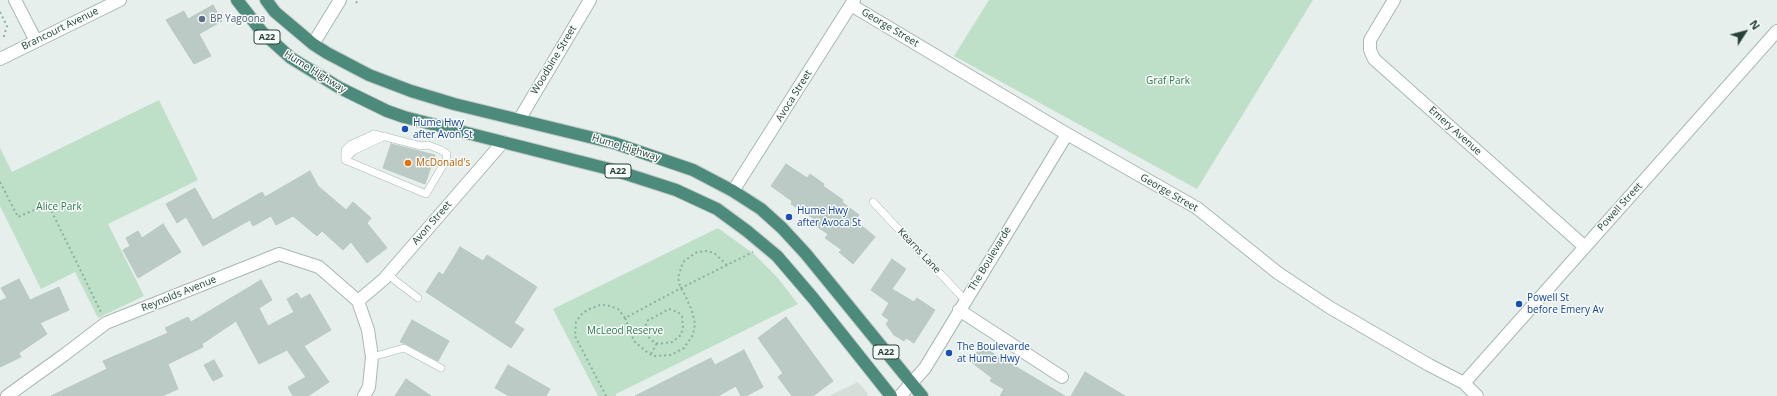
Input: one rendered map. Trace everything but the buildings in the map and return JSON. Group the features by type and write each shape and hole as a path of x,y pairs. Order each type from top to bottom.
{"highway":[{"name":"Hume Highway","path":"237,0 247,15 279,48 304,67 340,88 387,111 404,117 617,171 676,190 717,209 777,256 813,298 891,396"},
{"name":"Hume Highway","path":"266,0 275,12 313,44 369,75 411,92 621,145 693,170 715,181 761,209 782,228 806,254 922,396"}],"street":[{"path":"15,0 36,41"},
{"name":"Brancourt Avenue","path":"0,59 120,0"},
{"path":"313,44 340,0"},
{"name":"Woodbine Street","path":"519,120 590,0"},
{"name":"Emery Avenue","path":"1394,0 1370,40 1370,50 1374,59 1585,247"},
{"name":"George Street","path":"853,2 1067,134 1196,208 1278,273 1329,307 1429,365 1464,383 1476,396"},
{"name":"Avoca Street","path":"733,192 853,2"},
{"name":"Powell Street","path":"1464,383 1777,31"},
{"name":"The Boulevarde","path":"900,396 925,368 1067,134"},
{"name":"Avon Street","path":"358,301 388,275 503,142"},
{"name":"Reynolds Avenue","path":"7,396 106,323 279,254 319,267 358,301"},
{"path":"358,301 368,330 372,357 368,387 364,396"},
{"name":"Kearns Lane","path":"962,305 1062,377"}],"lane":[{"path":"374,134 420,146 428,145 441,150 447,154 446,160 426,194 345,160 345,150 350,145 374,134"},
{"name":"Kearns Lane","path":"873,202 962,305"},
{"path":"388,275 418,298"},
{"path":"372,357 404,348 441,368"}],"path":[{"path":"0,12 7,26 3,39"},
{"path":"0,182 18,217 48,204 106,323"},
{"path":"606,396 575,336 576,322 580,315 587,310 600,305 607,305 618,309 625,318 634,341 641,348 651,354 664,356 671,355 684,348 693,335 695,324 692,311 678,278 683,262 697,252 707,251 714,253 727,265"},
{"path":"625,318 754,251"},
{"path":"669,309 678,312 683,321 681,335 672,342 657,343 651,340 644,331 647,321 669,309"},
{"path":"651,354 657,343"}],"shaded area":[{"path":"858,382 868,394 867,396 829,396"}],"green space":[{"name":"Graf Park","path":"989,0 1313,0 1197,189 954,56"},
{"name":"Alice Park","path":"159,100 198,180 108,224 144,296 98,318 75,272 41,289 0,206 0,148 12,172"},
{"name":"McLeod Reserve","path":"718,228 754,254 777,277 798,304 616,394 616,396 598,396 553,309"}],"place":[{"name":"BP Yagoona","path":"202,19"},
{"name":"Hume Hwy after Avon St","path":"405,129"},
{"name":"McDonald's","path":"408,163"},
{"name":"Hume Hwy after Avoca St","path":"789,217"},
{"name":"Powell St before Emery Av","path":"1519,304"},
{"name":"The Boulevarde at Hume Hwy","path":"949,353"}]}
